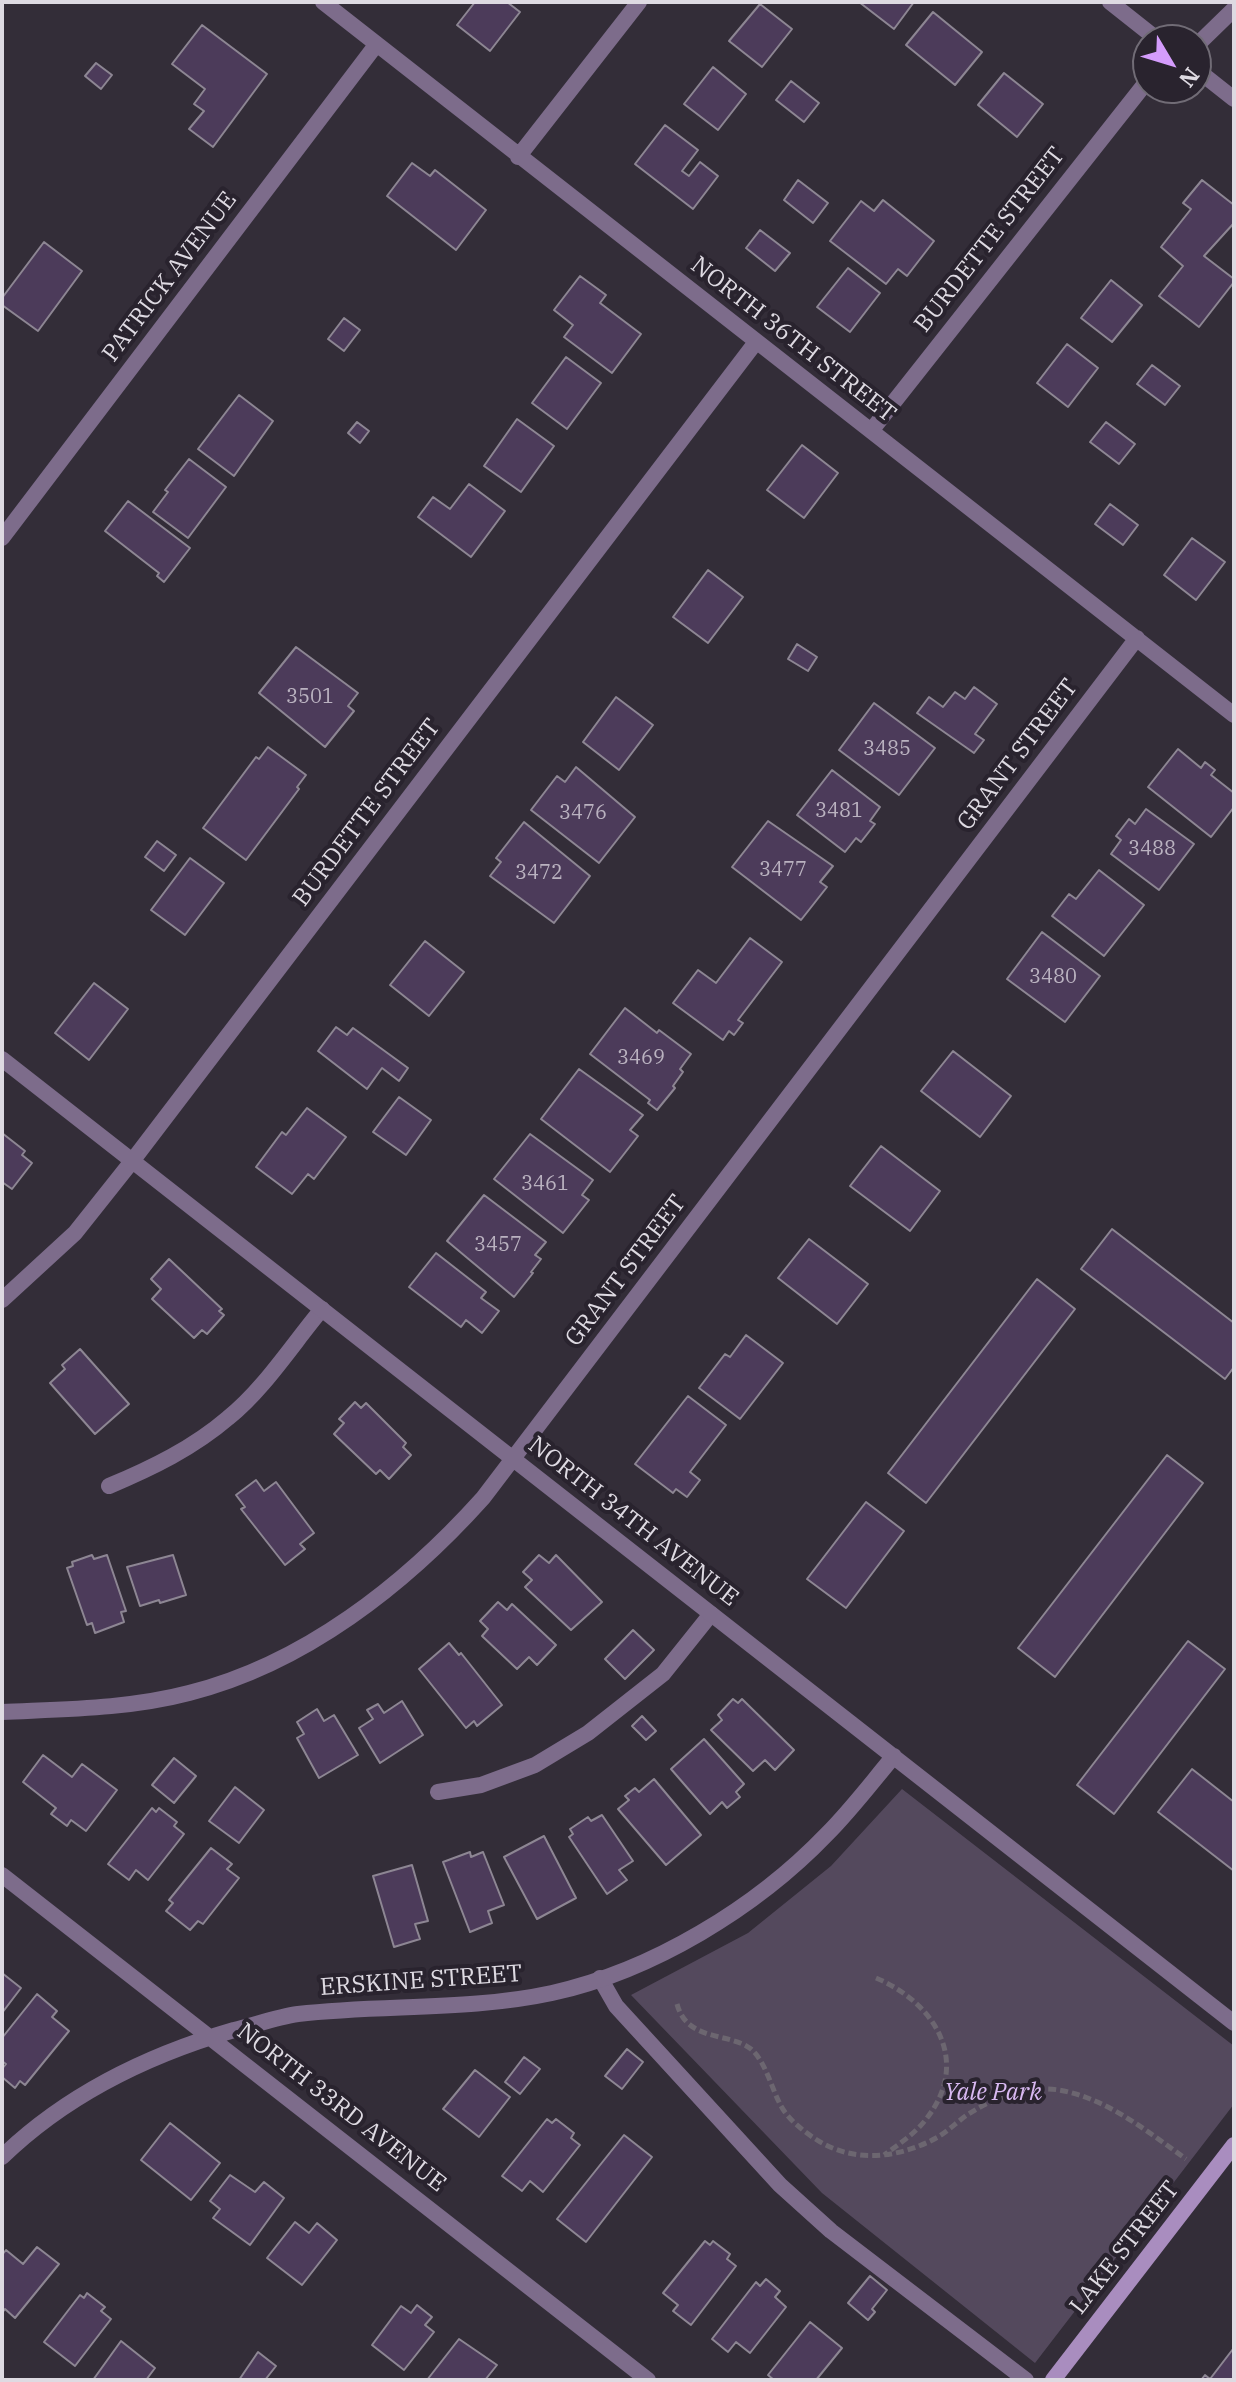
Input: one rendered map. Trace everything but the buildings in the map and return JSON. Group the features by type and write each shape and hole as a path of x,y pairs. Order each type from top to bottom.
{"main road":[{"name":"LAKE STREET","path":"1053,2380 1234,2145"}],"street":[{"name":"NORTH 36TH STREET","path":"323,2 1137,638 1231,707"},
{"path":"518,157 639,2"},
{"path":"1110,2 1138,24"},
{"path":"1212,30 1234,9"},
{"name":"PATRICK AVENUE","path":"2,538 376,45"},
{"path":"1212,82 1234,99"},
{"name":"BURDETTE STREET","path":"871,431 1132,100"},
{"name":"BURDETTE STREET","path":"2,1300 75,1233 133,1160 756,342"},
{"name":"GRANT STREET","path":"2,1712 137,1703 190,1693 279,1659 319,1637 393,1585 460,1524 513,1459 1137,638"},
{"name":"NORTH 34TH AVENUE","path":"2,1059 1234,2023"},
{"path":"109,1486 162,1463 195,1444 231,1417 322,1309"},
{"path":"438,1792 481,1785 535,1765 588,1733 663,1674 711,1614"},
{"name":"ERSKINE STREET","path":"2,2157 51,2116 110,2079 158,2054 211,2037 295,2015 494,2004 555,1993 635,1967 715,1925 758,1895 826,1835 894,1756"},
{"name":"NORTH 33RD AVENUE","path":"2,1875 648,2380"},
{"path":"600,1978 616,2006 780,2185 831,2231 1026,2380"}],"path":[{"path":"876,1978 897,1987 926,2012 943,2043 946,2056 946,2078 926,2120 883,2155"},
{"path":"677,2004 678,2010 690,2024 704,2033 751,2049 768,2076 780,2106 793,2122 818,2141 859,2155 896,2155 940,2136 985,2105 1006,2096 1030,2090 1055,2089 1108,2107 1186,2159"}],"green space":[{"name":"Yale Park","path":"902,1789 1234,2046 1234,2104 1035,2363 822,2193 631,1995 748,1933 831,1866"}]}
